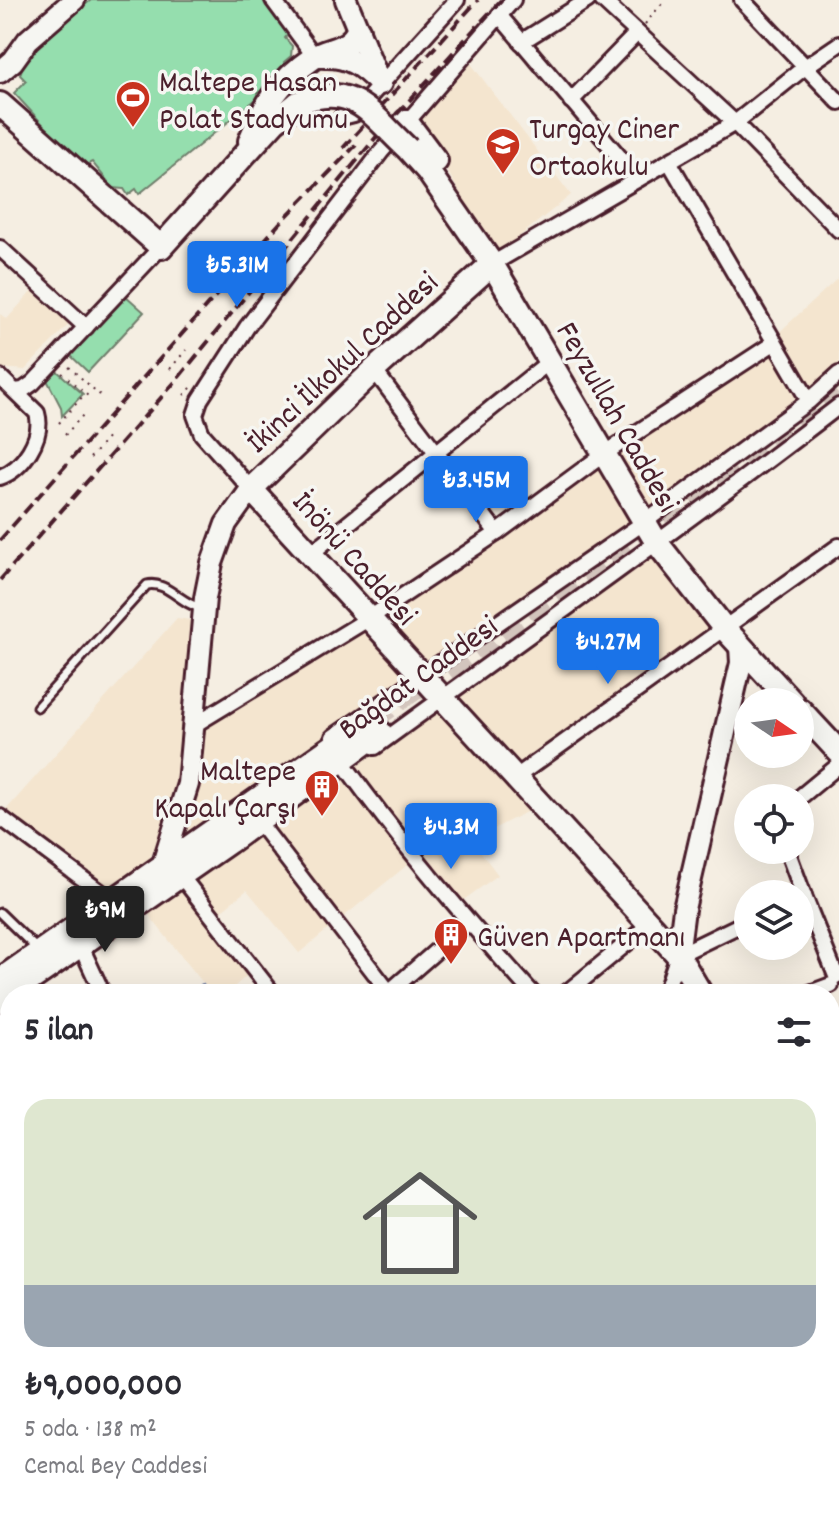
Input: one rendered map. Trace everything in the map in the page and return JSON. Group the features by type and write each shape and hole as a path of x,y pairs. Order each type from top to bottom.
{"main road":[{"path":"0,98 8,110 161,247 243,157 265,103 315,57 351,42 358,30"},
{"path":"315,57 343,57 356,62 380,83"},
{"name":"Feyzullah Caddesi","path":"243,157 274,122 298,103 328,94 343,95 357,102 402,136 492,264 643,523 724,628 779,688"},
{"name":"İkinci İlkokul Caddesi","path":"251,489 374,370 492,264"},
{"name":"İnönü Caddesi","path":"251,489 678,955 695,984"},
{"path":"814,725 839,752"},
{"name":"Bağdat Caddesi","path":"0,980 40,953 77,937 176,875 375,726 330,749 176,875 114,902 77,937 20,984"}],"street":[{"path":"0,72 13,61 28,40 74,0"},
{"path":"273,0 315,57"},
{"path":"346,0 380,83"},
{"path":"342,117 351,117 457,0"},
{"name":"İnönü Caddesi","path":"251,489 202,434 196,421 196,408 247,327 513,0"},
{"path":"521,42 588,0"},
{"path":"602,0 735,123 839,230"},
{"path":"742,0 839,102"},
{"path":"499,15 638,179"},
{"path":"571,101 637,33"},
{"path":"0,60 15,46 28,40"},
{"name":"İkinci İlkokul Caddesi","path":"492,264 735,123 839,44"},
{"path":"670,163 809,401"},
{"path":"5,386 23,390 30,386 161,247"},
{"path":"0,248 86,327"},
{"path":"194,725 368,619 497,533 604,454 774,343"},
{"path":"309,555 550,361"},
{"path":"374,370 497,533"},
{"name":"Bağdat Caddesi","path":"330,749 329,739 643,523 809,401 839,374"},
{"path":"0,477 9,474 30,451 39,431 37,413 5,386"},
{"name":"Bağdat Caddesi","path":"176,875 263,828 657,543 839,406"},
{"name":"İkinci İlkokul Caddesi","path":"176,875 188,784 204,608 212,563 233,512 251,489"},
{"path":"516,777 839,546"},
{"path":"668,984 678,955 684,909 741,663 740,646"},
{"path":"814,786 839,765"},
{"path":"346,767 468,923 524,984"},
{"path":"0,817 114,902"},
{"path":"263,828 381,984"},
{"path":"176,875 265,984"},
{"path":"398,984 468,923"},
{"path":"577,984 649,925"},
{"path":"814,925 835,980"},
{"path":"678,955 734,928"},
{"path":"77,937 98,984"}],"lane":[{"path":"37,707 147,585 159,585 189,605 204,608"},
{"path":"0,913 40,953"}],"path":[{"path":"637,33 665,0"},
{"path":"170,369 186,350"},
{"path":"63,373 69,367"},
{"path":"57,368 86,395 59,423"},
{"path":"78,376 100,395"},
{"path":"65,435 84,414"},
{"path":"90,458 109,436"}],"shaded area":[{"name":"Turgay Ciner Ortaokulu","path":"469,61 571,195 496,255 417,119"},
{"path":"839,277 839,369 804,400 646,517 609,452 773,338"},
{"path":"32,291 70,323 25,370 2,368 0,314 7,319"},
{"path":"596,460 635,523 423,668 376,615"},
{"path":"655,549 719,631 521,774 451,696"},
{"path":"177,618 190,620 179,764 169,815 147,865 116,892 5,811"},
{"path":"362,625 413,675 179,847 177,835 204,724"},
{"path":"439,707 534,808 472,840 498,875 458,904 416,858 299,953 247,890 212,918 252,971 237,984 204,984 148,914"}],"green space":[{"name":"Maltepe Hasan Polat Stadyumu","path":"91,0 263,0 289,33 285,38 292,46 291,56 284,62 288,69 258,93 260,96 139,194 136,189 128,195 124,189 113,188 92,162 82,167 14,93 26,81 20,75 23,65 30,58 25,53"},
{"path":"125,295 144,312 88,372 70,355"},
{"path":"56,370 83,394 62,416 61,407 47,380"}],"tunnel":[{"path":"426,698 839,395"},
{"path":"371,720 434,676"}],"railway":[{"path":"343,148 478,0"},
{"path":"0,580 175,382 377,136 501,0"},
{"path":"0,540 279,224 356,145"}],"place":[{"name":"Maltepe Hasan Polat Stadyumu","path":"133,129"},
{"name":"Turgay Ciner Ortaokulu","path":"503,176"},
{"name":"Maltepe Kapalı Çarşı","path":"322,818"},
{"name":"Güven Apartmanı","path":"451,966"}]}
